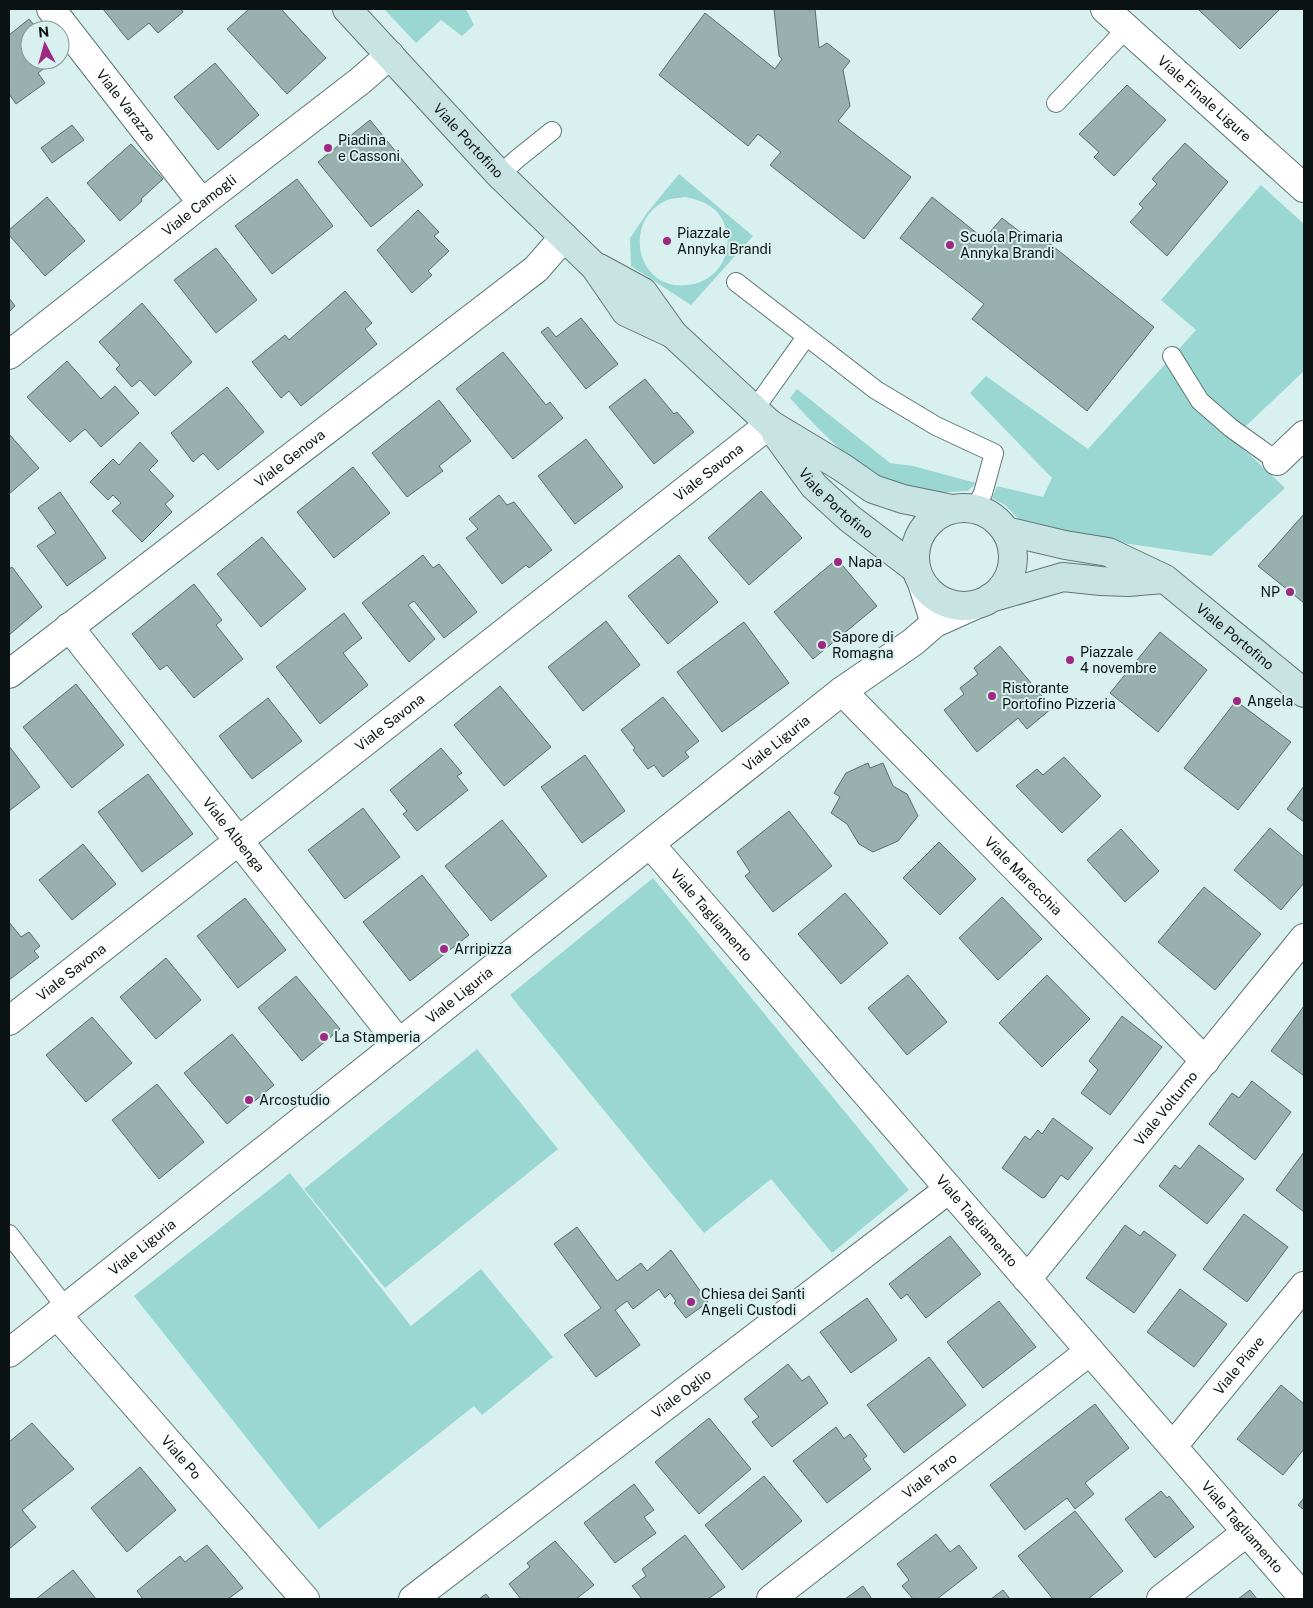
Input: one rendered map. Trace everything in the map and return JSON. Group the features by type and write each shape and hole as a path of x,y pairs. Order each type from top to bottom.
{"street":[{"name":"Viale Varazze","path":"51,9 202,203"},
{"name":"Viale Portofino","path":"347,9 500,175 595,267 626,312 673,334 762,417 814,486 919,576"},
{"name":"Viale Finale Ligure","path":"1120,17 1304,188"},
{"name":"Viale Camogli","path":"9,355 360,81 390,55"},
{"name":"Viale Genova","path":"9,674 536,269 564,237"},
{"name":"Viale Portofino","path":"762,417 873,489 903,499 964,509"},
{"name":"Viale Savona","path":"9,1021 238,841 762,417"},
{"path":"1277,461 1304,435"},
{"path":"935,623 919,576 914,553 918,538 926,525 937,515 964,509 986,513 996,519 1006,531 1012,545 1013,560 1010,576 1002,589 983,602"},
{"name":"Viale Portofino","path":"1006,531 1065,545 1108,552 1165,579 1304,693"},
{"path":"919,576 932,595 945,603 960,606 983,602 1063,578 1099,586 1165,579"},
{"name":"Viale Liguria","path":"9,1353 842,691 913,642 935,623 983,602"},
{"name":"Viale Albenga","path":"69,627 399,1043"},
{"name":"Viale Marecchia","path":"842,691 1205,1061"},
{"name":"Viale Tagliamento","path":"650,844 1304,1598"},
{"name":"Viale Volturno","path":"1027,1278 1304,938"},
{"name":"Viale Oglio","path":"413,1599 949,1188"},
{"name":"Viale Piave","path":"1173,1446 1304,1286"},
{"name":"Viale Po","path":"62,1311 305,1599"},
{"name":"Viale Taro","path":"770,1599 1090,1351"},
{"path":"1161,1599 1247,1532"}],"lane":[{"path":"1056,103 1120,17"},
{"path":"500,175 516,159 552,132"},
{"path":"736,282 876,390 936,426 994,453 983,493 964,509"},
{"path":"762,417 806,337"},
{"path":"1172,356 1200,401 1232,428 1277,461"},
{"path":"1099,586 1108,552"},
{"path":"9,1234 62,1311"}],"shaded area":[{"path":"384,9 465,9 474,25 462,36 441,20 416,43"},
{"path":"679,174 753,236 691,305 631,266 630,238 647,213","holes":["685,197 701,201 717,212 726,228 726,254 717,270 704,280 696,284 669,284 656,277 646,265 641,251 640,236 645,221 655,208 670,199"]},
{"path":"1261,185 1304,224 1304,371 1232,438 1285,488 1211,556 1028,529 1005,505 992,498 997,486 1043,497 1052,478 970,393 986,376 1088,449 1196,330 1161,300"},
{"path":"797,389 890,463 913,466 976,483 968,491 927,493 911,492 896,487 859,464 823,433 790,398"},
{"path":"653,878 909,1190 832,1253 771,1179 704,1233 510,995"},
{"path":"477,1049 558,1149 385,1288 304,1189"},
{"path":"290,1173 411,1326 481,1269 553,1357 482,1415 474,1406 319,1529 134,1296"}],"building":[{"path":"103,9 181,9 183,12 158,33 149,23 128,40"},
{"path":"249,9 281,9 326,58 287,94 227,29"},
{"path":"774,9 815,9 819,48 827,43 850,61 843,70 850,106 838,121 911,177 864,239 770,165 781,152 758,134 748,146 659,75 705,13 775,69 782,59 779,56"},
{"path":"1280,9 1240,49 1199,10"},
{"path":"20,26 20,70 42,70 38,73 45,83 16,104 9,94 9,35"},
{"path":"215,63 259,115 218,150 174,97"},
{"path":"1127,85 1166,120 1114,176 1094,157 1099,152 1079,134"},
{"path":"370,120 423,185 371,227 318,162"},
{"path":"72,125 84,140 52,163 41,148"},
{"path":"1185,143 1228,182 1167,256 1130,222 1143,208 1139,204 1157,184 1152,179"},
{"path":"131,144 163,179 120,221 87,183"},
{"path":"297,179 333,226 272,274 235,226"},
{"path":"47,197 85,241 45,276 9,235 9,230"},
{"path":"932,197 984,239 1002,218 1033,242 1039,235 1154,327 1087,411 972,319 984,304 900,238"},
{"path":"418,210 439,232 434,236 449,251 428,271 432,275 412,293 377,250"},
{"path":"216,248 257,300 216,333 174,280"},
{"path":"345,291 372,323 365,329 377,344 301,406 289,391 281,398 252,362 285,335 289,340"},
{"path":"9,298 15,306 9,312"},
{"path":"142,303 192,362 155,396 140,380 132,387 116,369 120,365 99,342"},
{"path":"581,318 618,364 586,389 541,332 548,327 556,337"},
{"path":"503,352 546,405 550,402 563,418 513,459 456,389"},
{"path":"67,361 101,399 115,386 139,413 101,447 85,429 70,442 27,397"},
{"path":"645,379 674,414 677,412 694,432 654,464 609,407"},
{"path":"227,387 264,432 218,470 203,453 193,462 171,433"},
{"path":"439,400 471,441 439,466 443,471 407,497 372,453"},
{"path":"9,434 39,468 9,494"},
{"path":"586,439 623,487 575,524 538,476"},
{"path":"140,442 158,461 149,470 174,496 165,504 172,512 142,542 112,511 121,503 113,495 108,500 90,482 113,459 119,465"},
{"path":"353,467 390,513 334,558 297,512"},
{"path":"761,491 802,538 749,585 708,538"},
{"path":"60,492 106,558 67,586 37,546 56,533 38,508"},
{"path":"499,495 507,505 514,502 552,550 529,568 526,565 502,584 466,538 478,529 469,519"},
{"path":"1304,514 1304,603 1258,566"},
{"path":"262,537 306,589 261,627 217,574"},
{"path":"423,555 433,568 439,564 477,612 444,638 414,601 408,605 435,639 409,662 362,603"},
{"path":"679,555 718,602 668,644 628,596"},
{"path":"837,559 877,606 813,659 774,612"},
{"path":"12,567 42,607 9,635 9,569"},
{"path":"194,584 222,620 216,625 243,659 194,698 167,665 160,670 132,634"},
{"path":"344,613 362,638 343,653 368,685 320,724 276,667"},
{"path":"606,621 640,665 583,711 548,667"},
{"path":"744,622 789,683 722,732 677,672"},
{"path":"1160,632 1207,670 1158,732 1110,693"},
{"path":"1000,646 1052,708 1027,729 1018,718 977,752 944,710 964,694 960,688 978,674 974,668"},
{"path":"76,684 124,745 72,788 23,727"},
{"path":"500,686 551,747 504,786 454,725"},
{"path":"663,697 699,741 685,752 689,757 663,777 654,765 648,769 633,750 635,748 621,730"},
{"path":"268,698 302,741 252,779 219,736"},
{"path":"1236,701 1291,742 1238,810 1184,768"},
{"path":"9,746 40,787 9,811"},
{"path":"441,748 462,773 457,776 468,790 417,831 403,814 407,811 390,790"},
{"path":"585,755 625,811 582,843 541,787"},
{"path":"1064,757 1101,796 1062,833 1016,786 1037,769 1043,775"},
{"path":"868,763 870,768 883,763 893,786 907,794 918,816 898,841 873,852 859,844 847,824 831,813 840,797 834,793 846,773"},
{"path":"148,774 193,834 142,872 98,812"},
{"path":"1304,786 1304,822 1287,809"},
{"path":"363,808 400,857 345,899 308,850"},
{"path":"789,811 832,866 773,912 745,876 750,872 737,852"},
{"path":"502,820 547,876 491,921 445,866"},
{"path":"1270,828 1304,857 1304,883 1281,910 1234,870"},
{"path":"1121,829 1159,871 1125,902 1087,860"},
{"path":"939,842 976,879 940,915 903,878"},
{"path":"83,844 116,884 72,920 39,880"},
{"path":"422,875 469,935 410,981 363,922"},
{"path":"1204,887 1261,934 1215,990 1158,942"},
{"path":"845,893 888,943 841,984 798,934"},
{"path":"1002,897 1042,939 998,980 959,938"},
{"path":"245,898 286,950 238,988 197,936"},
{"path":"9,922 21,937 29,932 40,946 34,951 39,957 9,980"},
{"path":"166,958 201,1000 156,1039 120,997"},
{"path":"908,975 947,1022 907,1055 868,1008"},
{"path":"1047,975 1090,1019 1042,1067 999,1023"},
{"path":"296,976 340,1029 302,1061 258,1008"},
{"path":"1304,1006 1304,1076 1271,1051"},
{"path":"1122,1016 1162,1047 1110,1115 1081,1093 1098,1070 1089,1061"},
{"path":"92,1017 132,1063 86,1102 46,1055"},
{"path":"232,1034 274,1085 227,1124 184,1073"},
{"path":"1252,1081 1291,1112 1255,1160 1209,1124 1232,1093 1239,1098"},
{"path":"157,1084 204,1142 159,1179 112,1120"},
{"path":"1053,1118 1093,1148 1068,1180 1061,1175 1045,1197 1042,1198 1002,1168 1025,1136 1030,1140 1038,1130 1042,1134"},
{"path":"1199,1145 1244,1179 1207,1224 1159,1186 1175,1165 1180,1169"},
{"path":"1304,1152 1304,1212 1276,1190"},
{"path":"1244,1214 1288,1247 1247,1302 1203,1269"},
{"path":"1125,1225 1140,1236 1144,1231 1176,1255 1134,1313 1086,1278"},
{"name":"Chiesa dei Santi Angeli Custodi","path":"577,1227 617,1281 641,1263 647,1271 671,1250 708,1302 686,1318 674,1303 676,1301 670,1293 665,1298 659,1289 633,1309 627,1301 615,1310 640,1345 596,1377 564,1335 601,1308 554,1244"},
{"path":"950,1236 981,1274 926,1318 907,1294 901,1299 889,1284"},
{"path":"1180,1289 1227,1324 1194,1367 1147,1332"},
{"path":"867,1298 897,1340 851,1373 820,1332"},
{"path":"999,1301 1036,1347 983,1388 947,1342"},
{"path":"929,1357 966,1405 904,1453 867,1405"},
{"path":"788,1364 802,1381 809,1376 828,1403 772,1447 752,1422 759,1417 744,1399"},
{"path":"1281,1385 1304,1404 1304,1449 1283,1475 1237,1439"},
{"path":"1095,1404 1129,1448 1085,1483 1094,1494 1075,1509 1067,1498 1025,1530 990,1485"},
{"path":"709,1418 751,1469 699,1514 655,1462"},
{"path":"32,1423 74,1469 22,1510 36,1527 9,1549 9,1442"},
{"path":"836,1427 844,1439 850,1434 867,1456 863,1459 871,1469 827,1503 793,1461"},
{"path":"140,1467 176,1510 127,1552 91,1508"},
{"path":"764,1476 802,1521 742,1570 705,1525"},
{"path":"634,1484 654,1510 644,1517 656,1533 615,1563 584,1523"},
{"path":"1161,1491 1167,1498 1169,1496 1194,1527 1155,1558 1125,1519"},
{"path":"1304,1498 1304,1510 1298,1505"},
{"path":"1075,1511 1123,1571 1088,1599 1053,1599 1018,1556"},
{"path":"936,1534 950,1552 959,1545 977,1568 937,1599 913,1599 902,1586 909,1580 897,1564"},
{"path":"685,1535 725,1587 708,1599 642,1599 632,1586 646,1576 642,1569"},
{"path":"555,1541 594,1585 576,1599 521,1599 509,1584 530,1567 527,1563"},
{"path":"207,1545 243,1588 228,1599 143,1599 137,1591 180,1556 185,1562"},
{"path":"73,1570 96,1599 36,1599"},
{"path":"863,1586 872,1599 845,1599"},
{"path":"1003,1590 1010,1599 991,1599"},
{"path":"1250,1590 1257,1599 1238,1599"},
{"path":"486,1594 490,1599 479,1599"}],"place":[{"name":"Piadina e Cassoni","path":"328,148"},
{"name":"Piazzale Annyka Brandi","path":"667,241"},
{"name":"Scuola Primaria Annyka Brandi","path":"950,245"},
{"name":"Napa","path":"838,562"},
{"name":"NP","path":"1290,592"},
{"name":"Sapore di Romagna","path":"822,645"},
{"name":"Piazzale 4 novembre","path":"1070,660"},
{"name":"Ristorante Portofino Pizzeria","path":"992,696"},
{"name":"Angela","path":"1237,701"},
{"name":"Arripizza","path":"444,949"},
{"name":"La Stamperia","path":"324,1037"},
{"name":"Arcostudio","path":"249,1100"},
{"name":"Chiesa dei Santi Angeli Custodi","path":"691,1302"}]}
